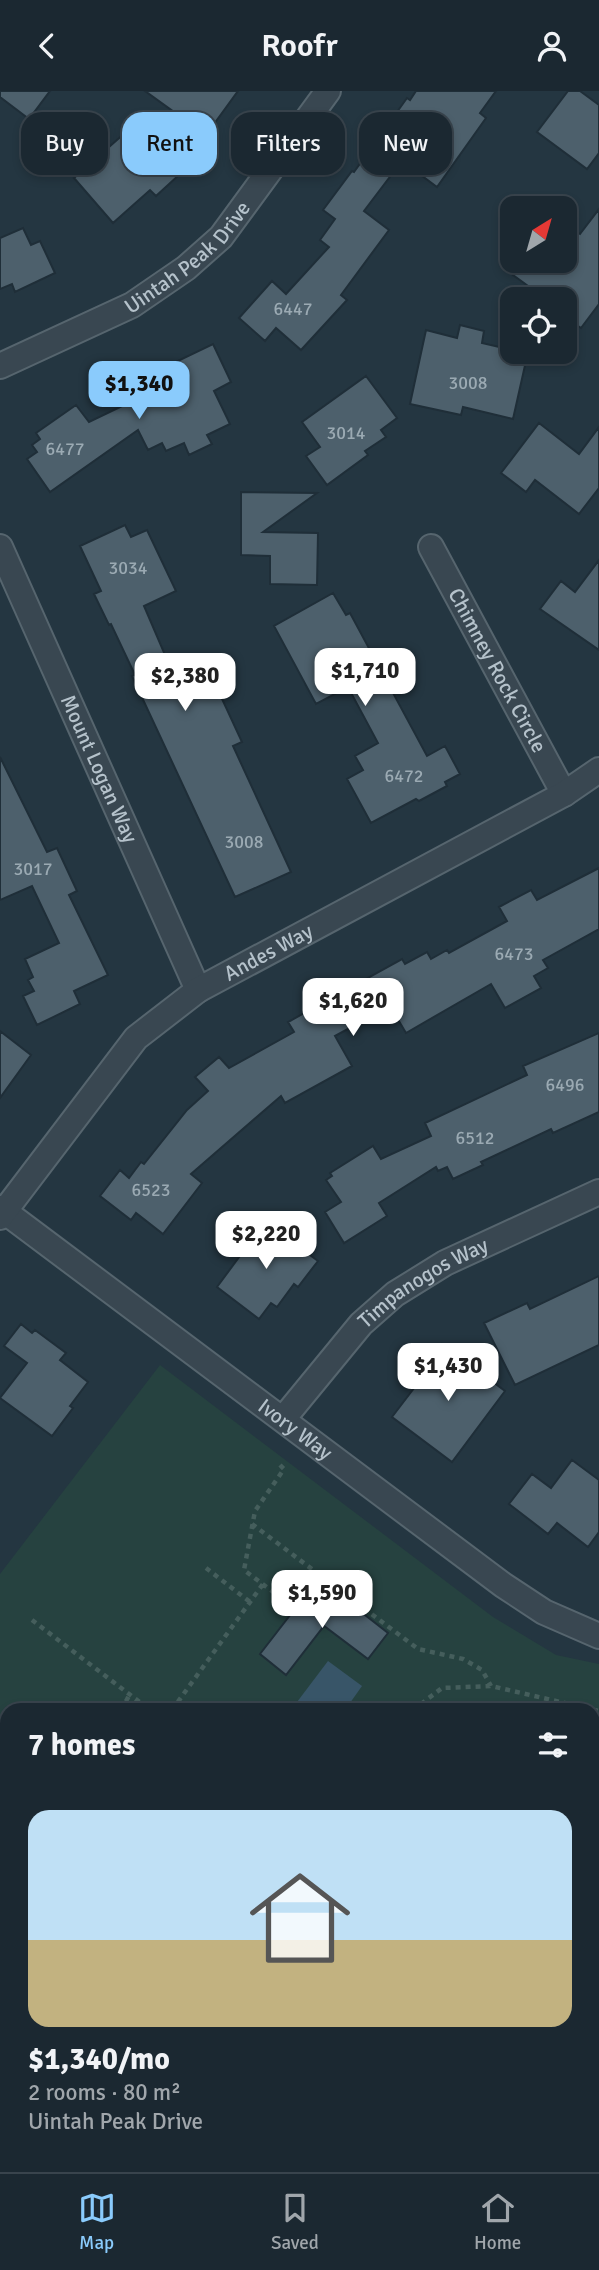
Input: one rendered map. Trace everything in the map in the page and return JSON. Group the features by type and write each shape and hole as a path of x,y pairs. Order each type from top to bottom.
{"street":[{"name":"Uintah Peak Drive","path":"0,366 132,305 186,268 221,237 328,91"},
{"name":"Mount Logan Way","path":"0,547 198,990"},
{"name":"Chimney Rock Circle","path":"430,547 564,794"},
{"name":"Andes Way","path":"1,1212 136,1038 198,990 564,794 599,770"},
{"name":"Timpanogos Way","path":"283,1419 361,1324 395,1294 445,1263 599,1192"},
{"name":"Ivory Way","path":"1,1212 503,1585 544,1612 599,1636"}],"path":[{"path":"280,1465 285,1469 255,1511 244,1570 293,1607"},
{"path":"252,1524 418,1649 463,1659 482,1670 491,1686"},
{"path":"206,1568 250,1602"},
{"path":"177,1703 263,1584"},
{"path":"32,1620 141,1703"},
{"path":"422,1703 442,1688 491,1686 564,1703"},
{"path":"125,1703 130,1694"}],"green space":[{"path":"160,1365 493,1617 556,1655 599,1664 599,1703 0,1703 0,1574"}],"water":[{"path":"328,1661 362,1686 350,1703 296,1703"}],"building":[{"path":"0,91 50,91 34,112 21,113 0,97"},
{"path":"145,91 238,91 217,120 217,112 174,112"},
{"path":"416,91 496,91 480,113 486,118 452,166 452,112 397,112 407,98 410,100"},
{"path":"568,91 580,91 599,105 599,153 587,169 537,132"},
{"path":"122,136 122,175 179,175 156,196 150,190 113,223 74,178 77,175 108,175 108,148"},
{"path":"359,165 359,175 391,175 364,211 389,230 341,295 347,300 301,350 276,328 265,341 239,318 272,281 286,294 329,247 320,240 335,219 323,210 352,171"},
{"path":"421,175 446,175 437,187"},
{"path":"599,209 599,304 581,328 577,325 577,287 530,287 513,275 578,273 578,233 580,234"},
{"path":"23,228 31,245 40,241 55,273 15,292 12,284 0,289 0,238"},
{"path":"460,325 484,331 482,343 500,347 500,364 525,364 513,419 463,407 461,415 410,404 426,330 457,338"},
{"path":"213,344 231,382 214,391 230,424 207,435 212,444 189,455 184,443 166,451 162,443 148,450 138,430 50,492 27,459 37,452 32,445 40,439 36,433 76,405 89,422 168,384 161,369"},
{"path":"366,376 397,418 381,430 386,437 365,451 368,455 327,485 306,456 320,447 302,422"},
{"path":"539,423 579,454 599,427 599,488 579,514 535,480 526,492 501,473"},
{"path":"241,492 317,493 263,532 318,533 317,585 270,584 270,556 241,555"},
{"path":"125,525 131,537 147,530 176,591 144,606 174,676 205,662 242,742 233,746 291,872 235,897 132,676 135,675 94,594 101,591 80,546"},
{"path":"599,560 599,650 540,609 561,581 575,592"},
{"path":"333,593 346,615 350,613 427,756 445,746 460,774 445,782 447,786 371,823 347,779 363,770 355,756 378,743 348,687 316,704 274,626"},
{"path":"0,757 47,852 57,848 77,891 69,895 108,975 74,991 80,1004 37,1025 23,996 34,991 28,980 33,977 25,959 59,943 32,886 0,900"},
{"path":"599,868 599,929 543,960 548,968 534,976 541,988 505,1008 491,984 406,1033 390,1006 335,1036 352,1066 285,1103 281,1096 191,1174 202,1183 163,1234 136,1213 131,1220 100,1196 120,1170 129,1178 141,1162 144,1164 187,1110 208,1091 195,1077 219,1057 229,1068 294,1032 288,1022 402,959 405,964 427,952 431,959 447,950 449,953 507,921 499,907 531,890 537,900"},
{"path":"0,1031 31,1055 0,1098"},
{"path":"599,1033 599,1112 553,1133 551,1129 481,1162 483,1165 453,1179 447,1167 438,1171 436,1167 379,1203 387,1216 344,1243 325,1212 341,1202 326,1180 332,1176 330,1173 373,1146 381,1159 431,1136 425,1123 527,1075 523,1066"},
{"path":"265,1222 318,1261 298,1287 294,1284 277,1307 271,1303 259,1319 217,1287"},
{"path":"599,1276 599,1345 515,1385 484,1323 527,1303 530,1309"},
{"path":"21,1324 32,1333 35,1330 66,1353 60,1360 88,1382 52,1436 0,1398 27,1363 4,1346"},
{"path":"442,1344 505,1391 452,1462 392,1417 424,1375 421,1373"},
{"path":"572,1460 599,1480 599,1532 588,1547 557,1523 548,1534 509,1504 532,1474 551,1488"},
{"path":"333,1590 388,1633 368,1659 324,1626 286,1675 260,1654 308,1592 323,1604"}]}
